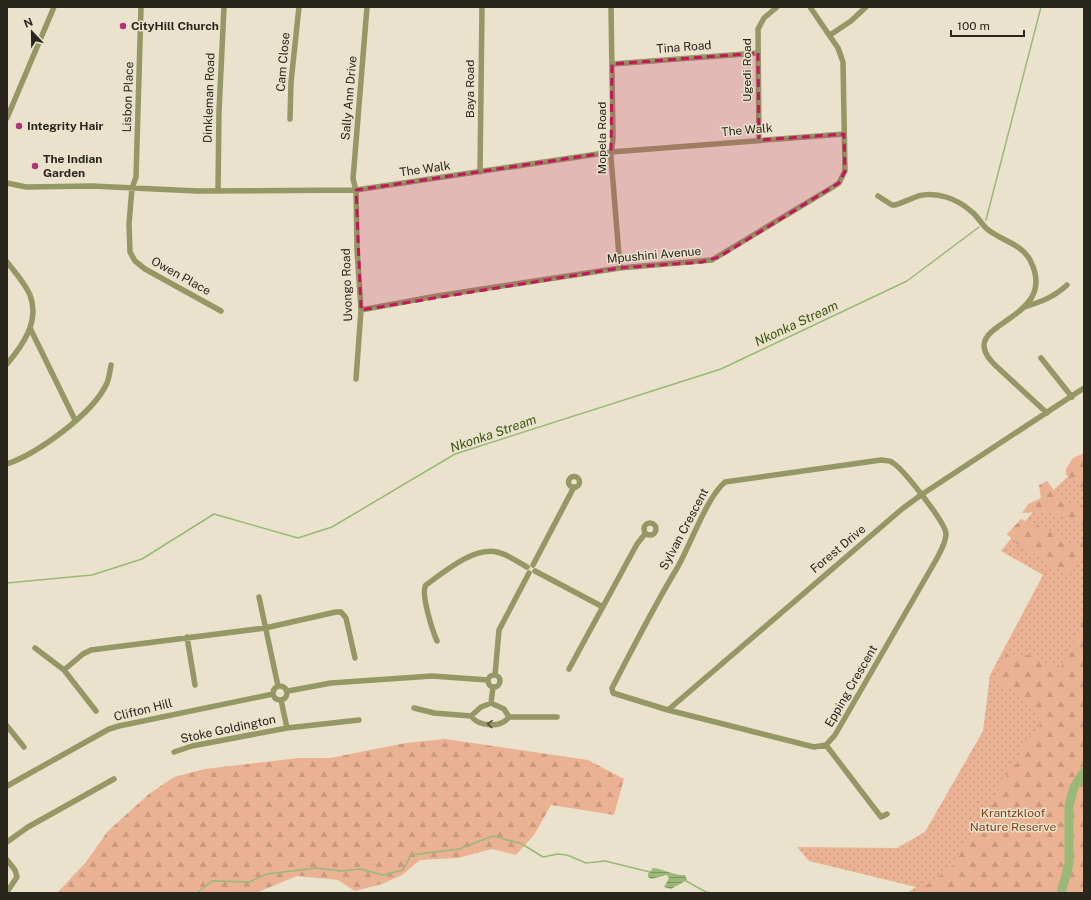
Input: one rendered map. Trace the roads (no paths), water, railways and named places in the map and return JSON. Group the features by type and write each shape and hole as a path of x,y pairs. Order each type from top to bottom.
{"street":[{"path":"7,118 54,7"},
{"name":"Lisbon Place","path":"132,188 136,177 141,7"},
{"name":"Dinkleman Road","path":"218,190 219,111 224,7"},
{"name":"Cam Close","path":"290,119 291,82 299,7"},
{"name":"Sally Ann Drive","path":"356,190 353,179 367,7"},
{"name":"Baya Road","path":"480,172 482,7"},
{"name":"Mopela Road","path":"612,7 613,138 611,152 620,268"},
{"name":"Ugedi Road","path":"759,140 758,29 760,23 777,7"},
{"name":"Mpushini Avenue","path":"361,310 437,296 620,268 712,260 761,232 839,183 844,171 843,62 838,48 830,34 810,7"},
{"path":"830,34 851,21 866,7"},
{"name":"Tina Road","path":"612,64 758,53"},
{"name":"The Walk","path":"7,183 26,187 218,190 356,190 611,152 844,134"},
{"name":"Owen Place","path":"132,188 129,248 135,261 145,269 220,311"},
{"name":"Uvongo Road","path":"356,190 357,250 361,310 356,379"},
{"path":"878,196 892,205 923,195 945,196 972,212 986,227 1017,246 1029,260 1033,269 1034,287 1029,302 992,333 986,339 984,346 989,358 996,366 1047,413"},
{"path":"7,262 30,295 32,315 30,328 20,349 7,364"},
{"path":"1024,307 1045,301 1059,293 1067,285"},
{"path":"30,328 75,420"},
{"path":"1041,358 1072,397"},
{"path":"7,464 47,445 96,401 107,383 111,365"},
{"name":"Forest Drive","path":"668,710 921,495 1084,388"},
{"name":"Sylvan Crescent","path":"668,710 611,691 719,486 725,482 881,460 890,461 895,464 921,495"},
{"path":"574,487 527,570 603,607"},
{"name":"Epping Crescent","path":"668,710 814,747 826,745 836,735 943,546 946,534 943,523 921,495"},
{"path":"569,669 637,544 645,534"},
{"path":"438,642 433,633 426,603 424,591 426,586 463,559 491,552 502,554 530,566"},
{"path":"495,675 499,630 532,572"},
{"path":"259,597 278,686"},
{"path":"64,670 86,652 187,637 265,628 341,612 346,618 355,658"},
{"path":"187,637 195,685"},
{"path":"35,648 64,670 96,711"},
{"path":"488,680 490,676 495,675"},
{"path":"493,686 500,682 499,677 495,675"},
{"path":"288,691 331,683 432,676 488,680"},
{"path":"488,680 493,686"},
{"path":"278,686 285,687 288,691"},
{"path":"278,686 274,689 273,694 275,698 281,700 287,696 288,691"},
{"path":"491,703 493,686"},
{"name":"Clifton Hill","path":"7,786 116,727 133,722 273,694"},
{"name":"Stoke Goldington","path":"281,700 287,728"},
{"path":"471,716 481,707 491,703"},
{"path":"491,703 504,710 509,717"},
{"path":"414,708 434,713 471,716 476,722 494,724 506,720 509,717 557,717"},
{"name":"Stoke Goldington","path":"174,752 192,746 287,728 359,720"},
{"path":"7,726 24,747"},
{"path":"826,745 881,817 886,814"},
{"path":"7,842 28,827 114,779"},
{"path":"7,860 17,874 15,881 7,892"}],"waterway":[{"name":"Nkonka Stream","path":"986,220 1041,7"},
{"name":"Nkonka Stream","path":"7,583 92,575 142,559 214,514 298,538 332,527 455,454 721,369 907,281 979,227"},
{"path":"1061,893 1069,864 1069,806 1074,787 1084,772"},
{"path":"197,893 212,881 249,882 267,874 316,868 341,871 360,869 383,875 403,870 411,855 459,849 493,836 522,844 543,857 558,854 567,855 586,863 605,861 650,872"},
{"path":"686,881 706,892 713,893"}],"place":[{"name":"CityHill Church","path":"123,26"},
{"name":"Integrity Hair","path":"19,126"},
{"name":"The Indian Garden","path":"35,166"}],"park label":[{"name":"Krantzkloof Nature Reserve","path":"1013,820"}]}
